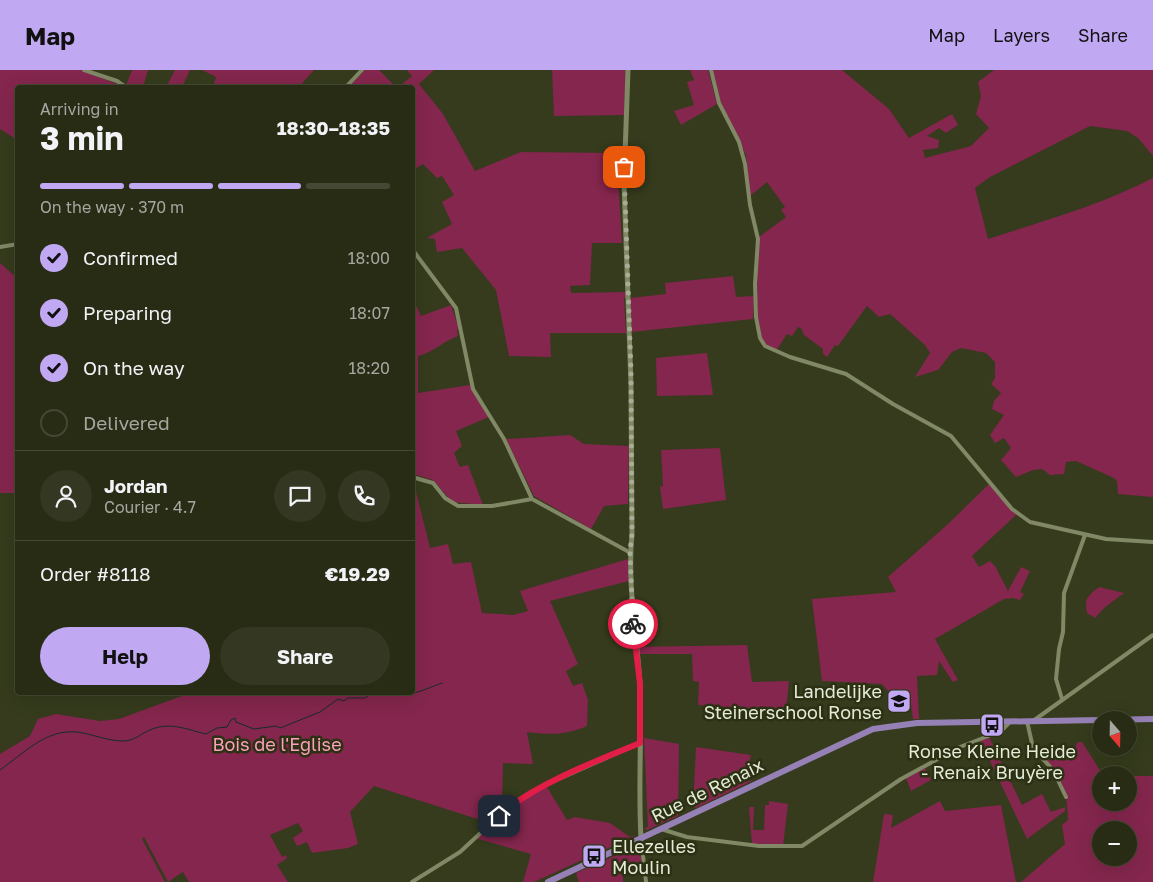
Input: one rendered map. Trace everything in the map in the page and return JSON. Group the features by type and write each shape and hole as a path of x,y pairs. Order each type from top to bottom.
{"main road":[{"name":"Rue de Renaix","path":"1138,719 1153,719"},
{"name":"Rue de Renaix","path":"548,882 853,737 879,727 917,723 1092,720"}],"street":[{"path":"84,70 111,79 122,85"},
{"path":"348,85 362,70"},
{"path":"628,70 624,183 632,414 632,528 630,552 632,623 640,684 641,838 646,882"},
{"path":"711,70 719,104 739,142 745,164 750,205 758,239 755,284 756,317 760,338 765,346 785,355 855,378 880,396 956,440 1012,509 1022,518 1046,527 1086,535 1114,540 1153,542"},
{"path":"0,248 15,245"},
{"path":"415,253 456,308 473,389 504,439 532,499 630,552"},
{"path":"415,478 433,483 445,498 458,506 492,506 532,499"},
{"path":"1062,699 1056,679 1063,632 1064,592 1086,535"},
{"path":"1066,797 1053,770 1033,748 1030,721 1153,635"},
{"path":"660,828 665,832 687,837 759,846 798,847 811,842 896,782 960,747 1001,731 1010,722"},
{"path":"412,882 460,852 512,804 560,779 640,743"}],"green space":[{"path":"0,70 81,70 120,85 15,85 15,139 0,129"},
{"path":"132,70 148,70 144,85 126,85"},
{"path":"175,70 190,70 183,85 167,85"},
{"path":"202,70 314,70 301,85 214,85 216,77"},
{"path":"365,70 379,70 394,85 352,85 351,84"},
{"path":"407,70 434,70 419,84 443,114 475,171 521,152 620,153 621,176 618,177 622,243 592,243 590,285 570,286 571,293 627,292 627,297 624,298 626,332 628,333 550,333 551,357 509,356 496,290 462,248 437,252 435,239 427,238 452,224 442,202 454,195 442,176 437,178 423,164 415,169 415,85 401,85 412,76"},
{"path":"552,70 626,70 624,115 554,116"},
{"path":"690,70 708,70 717,104 681,125 674,111 694,105 687,82 694,80"},
{"path":"713,70 842,70 889,109 909,138 952,114 958,125 946,133 939,128 927,136 939,140 938,148 923,150 925,158 971,146 989,128 976,114 981,96 978,82 994,70 1153,70 1153,156 1138,138 1127,131 1090,126 990,177 975,188 988,239 1092,204 1153,178 1153,497 1118,494 1117,481 1114,478 1076,461 1066,462 1064,474 1050,475 1042,469 1033,470 1016,477 1001,460 1011,448 1004,438 995,443 990,435 1004,415 992,409 994,401 1001,393 991,384 995,378 995,362 986,353 961,348 952,352 938,370 915,377 930,353 925,345 890,314 879,317 867,306 838,346 835,345 827,357 823,354 823,349 804,335 801,328 798,327 792,336 787,334 776,351 766,345 761,337 756,310 759,237 786,217 781,210 785,207 767,182 750,196 746,155 720,100"},
{"path":"0,263 15,276 15,493 0,493"},
{"path":"733,276 736,297 754,296 753,319 631,332 630,298 666,294 665,283"},
{"path":"415,303 421,316 451,305 459,329 457,329 458,336 418,356 418,393 470,385 489,417 456,431 462,446 454,453 460,467 468,465 483,505 452,502 433,480 415,475"},
{"path":"707,353 713,395 657,396 656,358"},
{"path":"570,435 584,444 629,446 628,504 604,506 591,529 534,496 506,439"},
{"path":"720,448 726,500 663,509 660,487 663,486 661,450"},
{"path":"990,483 1016,515 972,556 979,567 990,561 995,566 1008,591 1021,567 1030,571 1020,592 1024,594 1020,600 1013,598 1004,599 935,639 958,680 953,682 939,661 937,675 917,676 919,719 913,719 910,697 894,698 882,684 822,681 812,599 896,592 888,577 947,525"},
{"name":"Bois de l'Eglise","path":"415,487 430,548 448,544 453,564 471,562 482,613 513,615 528,611 520,591 628,559 629,581 550,601 578,664 566,671 573,686 582,683 588,700 587,726 557,734 527,732 533,764 503,763 502,802 511,804 490,823 374,786 350,812 358,844 348,848 312,853 307,842 297,846 293,838 303,831 298,823 270,835 282,857 286,855 287,858 277,865 288,882 189,882 183,872 168,882 144,837 142,839 165,882 0,882 0,754 30,736 38,719 56,714 100,721 119,719 185,695 415,695"},
{"path":"1099,587 1124,593 1104,608 1095,618 1088,615 1086,602 1089,596"},
{"path":"747,645 752,682 789,681 786,711 698,705 699,682 693,681 692,654 638,654 637,647"},
{"path":"989,737 1022,805 1042,794 1051,812 1065,807 1065,811 1027,839 980,740"},
{"path":"644,738 679,744 678,816 647,830 644,828 648,827"},
{"path":"1078,742 1082,742 1097,766 1092,766 1092,811 1137,811 1137,776 1153,776 1153,882 1021,882 1065,844 1062,825 1068,820 1062,783 1053,768 1039,752 1054,749 1069,752 1073,750"},
{"path":"696,747 751,755 744,782 754,780 696,808 693,806"},
{"path":"925,768 931,780 911,791 906,778"},
{"path":"547,787 567,820 575,817 610,823 630,837 637,835 534,882 523,882 531,854 475,838 511,806"},
{"path":"769,801 788,804 783,846 752,844 749,807 754,807 753,830 764,830 765,805 769,805"},
{"path":"940,801 945,811 1001,805 1016,882 873,882 884,814 893,815 891,828"},
{"path":"635,845 640,847 643,873 623,876 623,882 579,882 576,873"}],"waterway":[{"path":"415,692 442,683"},
{"path":"0,770 45,738 55,734 77,732 112,740 127,741 157,727 165,726 179,727 206,734 217,728 227,727 231,720 235,718 236,722 254,729 276,726 280,728 320,712 338,699 344,701 348,698 365,698 369,695"}],"way so far":[{"path":"624,167 632,408 632,534 630,552 633,624"}],"place":[{"name":"Landelijke Steinerschool Ronse","path":"899,701"},
{"name":"Ronse Kleine Heide - Renaix Bruyère","path":"992,725"},
{"name":"Ellezelles Moulin","path":"594,856"}],"route":[{"path":"499,816 512,804 544,786 640,743 640,684 633,624"}]}
